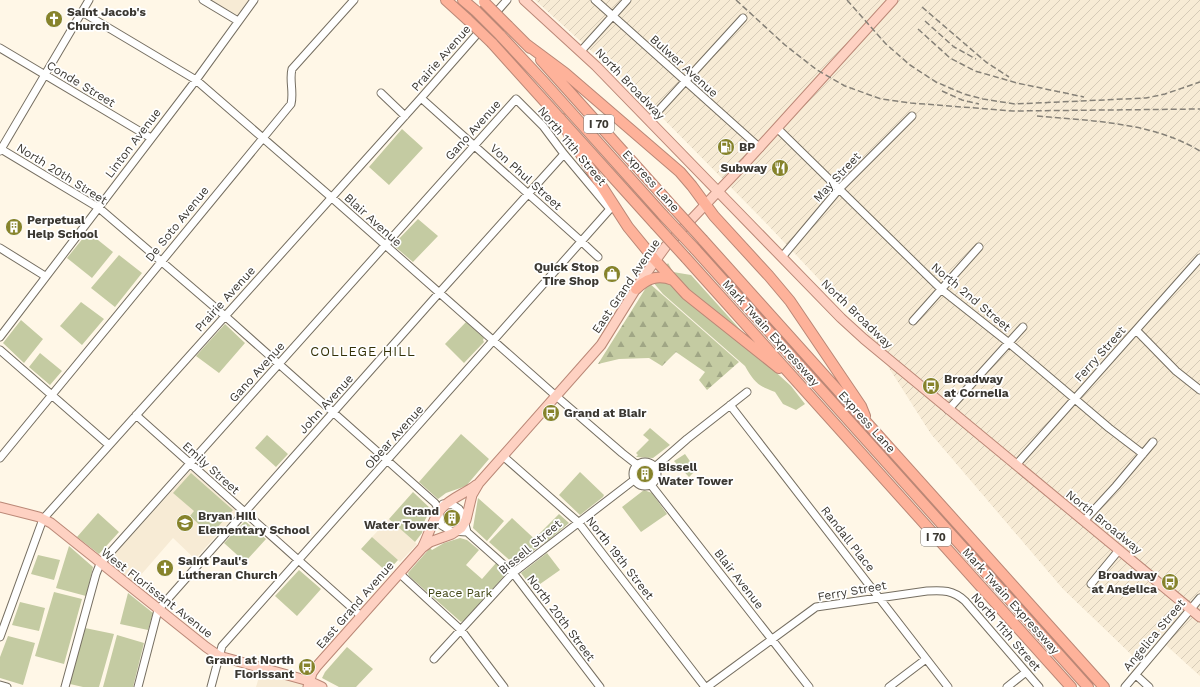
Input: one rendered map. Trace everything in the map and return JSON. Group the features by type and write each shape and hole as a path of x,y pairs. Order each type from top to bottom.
{"highway":[{"name":"Mark Twain Expressway","path":"446,0 492,44 560,118 1071,687"},
{"name":"Express Lane","path":"463,0 476,11 539,76 1088,687"},
{"name":"Mark Twain Expressway","path":"483,1 526,44 1104,687"},
{"path":"526,44 565,72 671,164 692,186 714,216 770,276 790,301 860,406 869,426"},
{"path":"560,118 575,145 628,227 672,280 692,300 726,325 801,386"},
{"path":"636,289 647,280 654,277 661,276 672,280"}],"main road":[{"name":"North Broadway","path":"524,0 581,51 864,339 1200,617"},
{"name":"East Grand Avenue","path":"308,684 312,673 317,666 422,548 430,542 463,529 472,495 479,483 601,345 655,260 666,246 760,148 894,0"},
{"name":"East Grand Avenue","path":"422,548 438,513 445,504 479,483"},
{"name":"West Florissant Avenue","path":"0,507 43,518 206,648 219,656 322,687"}],"street":[{"path":"1,150 89,0"},
{"path":"203,0 238,21"},
{"name":"Linton Avenue","path":"0,337 196,80 254,0"},
{"name":"De Soto Avenue","path":"0,458 290,104 292,98 290,74 292,69 354,0"},
{"name":"Prairie Avenue","path":"0,637 43,518 405,116 507,0"},
{"name":"Bulwer Avenue","path":"595,0 760,148"},
{"path":"581,51 627,0"},
{"name":"Blair Avenue","path":"82,12 196,80 331,197 494,342 636,464"},
{"path":"649,121 743,18"},
{"name":"Conde Street","path":"0,48 151,138"},
{"path":"381,93 405,116"},
{"name":"Von Phul Street","path":"421,98 598,258"},
{"name":"Gano Avenue","path":"65,687 94,580 100,564 516,99"},
{"name":"North 11th Street","path":"516,99 544,126 564,154 610,210"},
{"name":"May Street","path":"782,257 839,189 912,116"},
{"name":"North 2nd Street","path":"777,128 942,290 1143,454"},
{"name":"North 20th Street","path":"1,150 99,208 225,316 435,503 441,525 447,529 463,529 513,573 600,687"},
{"name":"John Avenue","path":"138,687 158,610 564,154"},
{"name":"Obear Avenue","path":"211,687 222,646 610,210"},
{"path":"913,321 979,247"},
{"path":"0,248 46,276"},
{"name":"Ferry Street","path":"1016,465 1200,258"},
{"path":"948,410 1023,328"},
{"path":"1136,330 1176,371 1200,390"},
{"path":"0,350 109,445"},
{"path":"655,467 747,392"},
{"name":"Randall Place","path":"730,405 948,687"},
{"name":"Emily Street","path":"136,415 361,616"},
{"path":"1084,521 1153,442"},
{"name":"North 19th Street","path":"503,456 578,522 706,687"},
{"path":"648,462 655,467 657,476 652,485 638,485 634,480 632,472 636,464 648,462"},
{"name":"Bissell Street","path":"434,659 513,573 634,480"},
{"name":"Blair Avenue","path":"652,485 809,687"},
{"name":"North 20th Street","path":"435,503 453,505 459,509 462,513 463,529"},
{"path":"1091,584 1120,550"},
{"path":"399,573 461,630 504,687"},
{"name":"Ferry Street","path":"706,687 816,607 927,591 941,590 954,593"},
{"name":"North 11th Street","path":"954,593 965,601 1039,687"},
{"name":"Angelica Street","path":"1125,687 1200,598"},
{"path":"888,687 926,659"},
{"path":"1007,687 1026,672"},
{"path":"1136,675 1149,687"},
{"path":"0,685 7,687"}],"shaded area":[{"path":"211,0 249,0 237,15"},
{"path":"535,0 1200,0 1200,676 1157,637 1136,659 1063,589 931,434 861,324 767,224 638,93"},
{"name":"Bryan Hill Elementary School","path":"191,470 236,510 237,513 195,559 173,538 133,584 108,563 108,561"},
{"path":"389,519 417,544 400,562 372,537"},
{"path":"262,667 312,687 256,687"}],"green space":[{"path":"402,129 423,148 389,185 369,167"},
{"path":"418,219 438,236 413,262 393,245"},
{"path":"88,232 113,252 92,278 67,258"},
{"path":"119,255 142,273 115,307 91,288"},
{"path":"668,263 673,272 691,275 755,346 693,296 666,266"},
{"path":"652,281 671,283 769,366 791,386 805,404 796,410 783,404 775,392 764,388 757,383 745,366 663,294"},
{"path":"649,283 739,362 707,390 699,380 705,372 676,352 662,366 649,358 619,359 598,364"},
{"path":"81,302 104,319 82,345 60,326"},
{"path":"21,320 43,339 24,363 3,343"},
{"path":"466,322 484,338 484,342 464,363 445,344"},
{"path":"225,324 245,343 219,373 196,356"},
{"path":"40,353 62,371 50,385 29,367"},
{"path":"650,428 670,445 653,458 636,457 638,455 636,453 649,440 643,435"},
{"path":"461,434 489,459 466,486 446,493 438,499 419,482"},
{"path":"267,435 288,454 276,467 255,448"},
{"path":"685,454 696,470 689,477 674,461"},
{"path":"580,472 604,495 580,515 559,495"},
{"path":"191,473 233,510 214,531 211,528 207,532 190,516 194,511 173,493"},
{"path":"644,490 652,493 667,514 641,532 622,507"},
{"path":"413,492 431,509 425,520 422,533 415,542 389,519"},
{"path":"478,498 504,521 487,541 473,528"},
{"path":"452,509 458,512 460,519 455,526 449,527 443,521 443,516 444,512"},
{"path":"98,513 119,532 99,554 77,537"},
{"path":"559,514 569,523 545,543 537,536"},
{"path":"512,518 541,545 515,565 489,542"},
{"path":"245,521 266,539 245,562 224,543"},
{"path":"372,537 398,560 387,572 361,549"},
{"name":"Peace Park","path":"460,538 467,540 479,550 466,565 482,579 496,563 506,573 465,620 461,622 409,576 408,573 430,548 432,550 444,543"},
{"path":"69,546 93,567 86,596 56,588"},
{"path":"547,553 560,570 533,589 521,573"},
{"path":"38,555 60,560 54,580 31,574"},
{"path":"299,570 321,589 297,616 275,596"},
{"path":"54,592 82,599 64,664 35,656"},
{"path":"128,593 153,613 148,630 120,624"},
{"path":"20,602 45,608 39,631 12,625"},
{"path":"85,628 114,634 99,687 83,687 70,684"},
{"path":"117,635 144,643 133,687 103,687"},
{"path":"8,636 35,643 23,685 0,678 0,657"},
{"path":"347,647 373,669 356,687 339,687 322,678 325,672"}],"railway":[{"path":"736,0 785,45 817,70 845,86 881,99 911,103 1013,111 1200,109"},
{"path":"847,0 886,44 910,65 936,82 964,94 983,99 1015,104 1146,98 1165,94 1200,82"},
{"path":"922,7 986,62 1009,77"},
{"path":"925,21 954,47 976,59"},
{"path":"918,29 950,58 975,71 1017,83 1084,97"},
{"path":"942,91 962,100 979,104"},
{"path":"1037,116 1121,124 1142,128 1181,141 1200,151"}],"place":[{"name":"Saint Jacob's Church","path":"54,19"},
{"name":"BP","path":"726,147"},
{"name":"Subway","path":"780,168"},
{"name":"Perpetual Help School","path":"14,227"},
{"name":"Quick Stop Tire Shop","path":"612,274"},
{"name":"Broadway at Cornelia","path":"931,386"},
{"name":"Grand at Blair","path":"551,413"},
{"name":"Bissell Water Tower","path":"645,474"},
{"name":"Grand Water Tower","path":"452,518"},
{"name":"Bryan Hill Elementary School","path":"185,523"},
{"name":"Saint Paul's Lutheran Church","path":"165,568"},
{"name":"Broadway at Angelica","path":"1170,582"},
{"name":"Grand at North Florissant","path":"307,667"}],"district":[{"name":"COLLEGE HILL","path":"363,351"}]}
